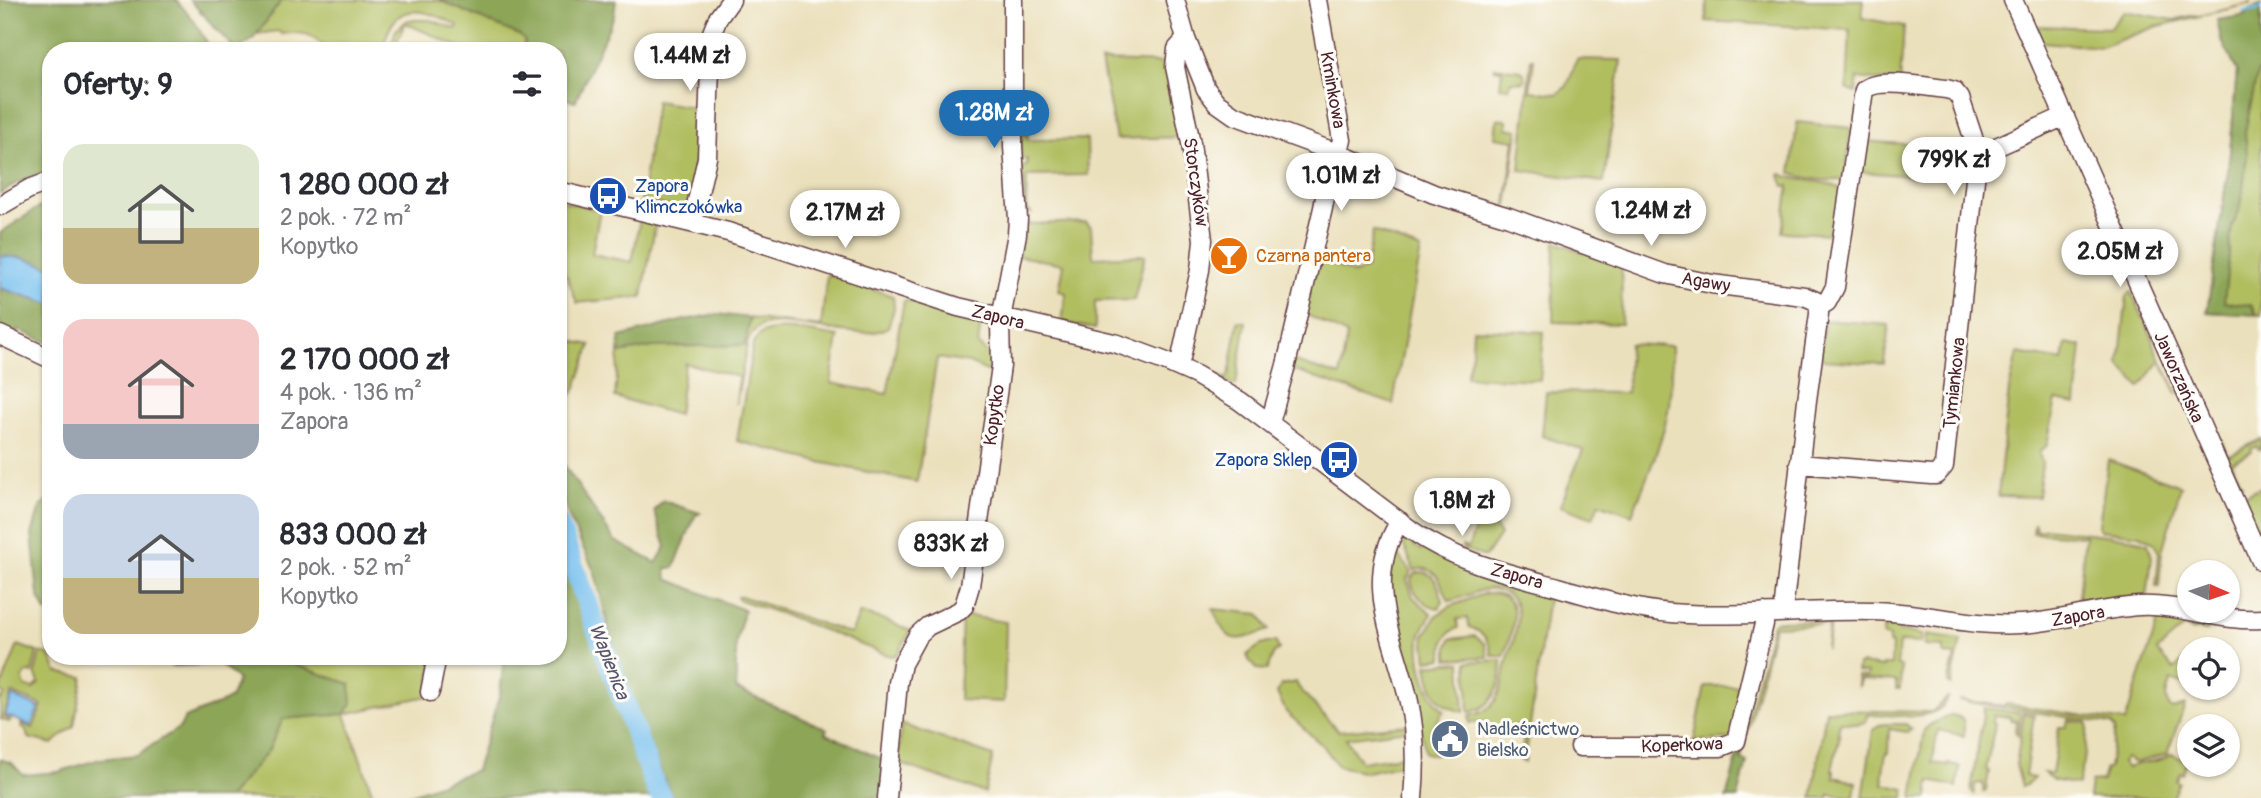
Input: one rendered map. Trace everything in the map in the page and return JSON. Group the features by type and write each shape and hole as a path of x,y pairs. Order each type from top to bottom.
{"street":[{"path":"692,223 707,158 711,35 718,18 731,0"},
{"name":"Kopytko","path":"887,798 902,664 918,635 929,626 959,611 968,597 998,393 1001,319 1018,219 1013,147 1013,0"},
{"path":"1175,0 1186,39"},
{"name":"Kminkowa","path":"1270,423 1323,208 1331,164 1340,148 1341,132 1317,0"},
{"name":"Jaworzańska","path":"2013,0 2261,561"},
{"name":"Agawy","path":"1186,39 1201,81 1211,97 1225,111 1337,153 1434,194 1520,221 1665,274 1712,284 1804,296 1816,301 1819,307"},
{"name":"Storczyków","path":"1179,367 1200,270 1203,240 1191,143 1175,67 1177,50 1186,39"},
{"name":"Tymiankowa","path":"1799,464 1931,475 1936,475 1944,466 1978,152 1960,98 1954,91 1883,84 1867,86 1863,95 1835,287 1827,302 1819,307"},
{"path":"1978,152 1994,148 2064,117"},
{"path":"0,206 42,184"},
{"name":"Zapora","path":"567,193 754,240 958,307 1118,344 1179,367 1220,388 1436,545 1472,562 1609,602 1687,614 1881,611 1971,622 2015,624 2049,621 2125,607 2151,606 2234,619 2261,620"},
{"path":"1783,612 1819,307"},
{"path":"0,335 42,355"},
{"path":"1400,521 1386,549 1381,594 1413,725 1416,758 1413,798"},
{"name":"Koperkowa","path":"1580,747 1721,747 1736,741 1764,624 1764,613"},
{"path":"430,692 435,665"}],"green space":[{"path":"0,0 176,0 193,19 207,42 42,42 42,173 17,183 0,194"},
{"path":"190,0 282,0 253,39 249,42 228,42"},
{"path":"282,0 439,0 522,36 525,42 448,42 405,23 397,42 392,42 396,30 408,20 431,20 456,29 458,26 435,15 417,12 409,12 395,20 385,42 320,42 307,35 282,34 278,31 257,34"},
{"path":"439,0 616,0 614,16 575,102 567,99 567,42 525,42 521,36"},
{"path":"1707,0 1864,0 1862,18 1904,26 1900,83 1858,78 1856,93 1847,89 1850,30 1706,21"},
{"path":"2252,3 2155,27 2101,47 2042,42 2035,26 2110,28 2124,11 2174,20"},
{"path":"2261,5 2261,71 2258,71 2245,132 2247,154 2241,207 2232,226 2224,302 2251,305 2257,315 2207,312 2229,164 2237,71 2221,39 2217,20 2243,16 2251,11 2250,9"},
{"path":"1531,59 1534,59 1530,91 1557,94 1567,86 1577,59 1621,60 1604,182 1520,170"},
{"path":"1101,61 1168,63 1187,137 1116,139"},
{"path":"1494,67 1521,70 1525,75 1524,82 1511,81 1509,88 1500,87 1502,70"},
{"path":"2237,71 2261,71 2261,315 2207,312 2229,164"},
{"path":"1876,88 1950,94 1955,97 1967,128 1965,129 1952,97 1872,90 1863,141 1918,145 1914,176 1859,172 1856,175 1866,97 1870,90"},
{"path":"656,101 697,108 702,113 692,194 689,206 680,209 641,201"},
{"path":"1497,119 1507,120 1507,128 1518,130 1507,206 1505,209 1501,209 1506,205 1515,140 1495,137"},
{"path":"1797,122 1851,128 1845,179 1818,179 1791,173"},
{"path":"1028,134 1028,140 1087,139 1088,175 1027,176 1026,208 1031,213 1025,212 1022,167 1027,166 1027,159 1021,158 1021,135"},
{"path":"1342,164 1337,167 1318,254 1321,260 1355,274 1366,268 1373,231 1421,250 1393,404 1295,371 1289,374 1292,361 1340,376 1347,335 1303,313 1334,166"},
{"path":"1781,174 1830,185 1843,191 1837,234 1782,232 1789,185 1784,186"},
{"path":"567,202 600,210 592,254 632,262 640,219 656,222 642,297 577,303 567,276"},
{"path":"42,206 42,264 23,258 0,256 0,233"},
{"path":"1086,222 1091,227 1093,257 1145,255 1134,300 1095,301 1095,329 1062,322 1066,293 1059,291 1064,264 1017,256 1022,228 1029,224"},
{"path":"1555,242 1619,264 1622,269 1621,324 1553,322"},
{"path":"827,274 893,296 894,309 888,327 876,332 861,333 787,324 759,327 751,335 747,345 736,404 739,377 685,363 678,415 615,397 619,353 653,347 744,345 750,318 821,327"},
{"path":"0,288 42,301 42,340 19,330 12,338 0,331"},
{"path":"2131,291 2161,360 2140,387 2119,364 2127,296"},
{"path":"904,301 981,322 978,345 991,356 996,375 969,363 937,358 917,482 819,462 737,441 753,344 759,335 781,329 838,337 831,383 887,394"},
{"path":"718,314 750,318 745,345 653,347 619,353 620,337"},
{"path":"1825,320 1889,325 1884,364 1824,360 1820,357"},
{"path":"1238,321 1246,322 1236,385 1193,364 1189,355 1194,363 1225,379 1229,376"},
{"path":"1473,329 1544,332 1540,380 1466,377 1472,353"},
{"path":"567,340 591,345 575,390 567,402"},
{"path":"2066,343 2082,346 2076,404 2056,400 2047,445 2039,453 2042,463 2038,497 1998,496 2009,389 2017,353 2063,361"},
{"path":"1629,344 1672,346 1668,411 1657,451 1632,515 1599,503 1593,518 1560,506 1583,450 1542,436 1546,392 1627,393"},
{"path":"2220,438 2228,456 2261,439 2261,448 2258,449 2257,446 2251,449 2252,452 2231,462 2242,484 2235,485 2216,440"},
{"path":"2108,460 2181,486 2162,551 2159,586 2156,586 2159,553 2154,542 2140,535 2100,530"},
{"path":"567,469 615,541 656,563 666,547 654,511 663,501 700,513 695,516 674,568 666,568 667,579 744,610 736,643 736,689 827,729 825,733 886,761 883,798 673,798 618,666 595,573 567,511"},
{"path":"2261,487 2261,540 2241,496"},
{"path":"42,505 42,604 38,595 32,534"},
{"path":"1484,506 1500,535 1485,557 1462,549 1462,546 1468,548"},
{"path":"2034,523 2039,531 2045,528 2131,538 2148,544 2152,557 2147,597 2040,613 2078,606 2085,536 2033,533"},
{"path":"1402,541 1416,543 1414,546 1421,550 1423,548 1477,573 1575,601 1574,604 1548,597 1525,762 1521,761 1525,725 1491,728 1483,722 1470,723 1469,716 1488,708 1499,694 1518,618 1513,600 1506,593 1490,589 1449,601 1433,572 1414,570"},
{"path":"1397,545 1397,554 1411,572 1407,579 1413,597 1432,614 1424,626 1420,648 1428,687 1444,710 1435,725 1436,755 1425,753 1420,722 1392,618 1389,581"},
{"path":"567,561 624,725 647,784 656,798 401,798 476,770 500,694 503,665 567,665"},
{"path":"1424,572 1435,580 1439,588 1443,601 1439,608 1424,602 1413,589 1411,578 1416,573"},
{"path":"1486,593 1499,594 1508,599 1512,606 1513,625 1504,656 1492,656 1485,638 1469,627 1467,618 1457,619 1458,628 1449,633 1445,640 1443,658 1427,660 1424,636 1437,615 1451,606"},
{"path":"741,596 851,634 860,613 911,631 897,655 890,656 739,600 737,597"},
{"path":"1213,609 1259,614 1269,630 1239,639 1233,638 1223,629"},
{"path":"962,615 1006,622 1004,702 959,700"},
{"path":"2160,615 2177,618 2177,623 2199,623 2214,626 2208,625 2207,631 2191,631 2185,626 2157,651 2174,670 2177,667 2177,682 2171,680 2166,695 2167,702 2172,709 2185,705 2182,714 2177,714 2177,727 2167,754 2135,763 2126,758 2122,763 2127,768 2171,754 2177,757 2176,781 2179,782 2172,798 2089,798 2091,782 2102,781 2106,768 2109,768 2115,729 2111,724 1958,700 2003,706 2007,704 2125,722"},
{"path":"1828,620 1830,626 1826,649 1829,624 1774,626 1742,754 1739,749 1773,623"},
{"path":"1884,620 1906,622 1905,627 1899,626 1899,631 1922,635 1921,643 1899,642 1897,666 1901,667 1900,689 1896,689 1896,681 1860,679 1858,688 1857,676 1866,677 1867,673 1857,672 1858,665 1891,665 1892,644 1889,643 1889,637 1883,636"},
{"path":"1926,635 1961,640 1951,685 1948,683 1955,656 1944,655 1944,647 1925,646"},
{"path":"1475,636 1485,644 1488,657 1448,659 1451,639"},
{"path":"1275,641 1279,649 1274,653 1267,670 1257,669 1247,655 1261,645"},
{"path":"18,645 37,652 32,673 28,672 22,678 25,686 33,689 39,683 35,673 40,652 42,665 54,665 57,672 83,677 74,726 52,744 28,738 26,730 21,726 33,728 42,705 12,693 3,716 11,720 9,722 0,719 0,698 5,694 0,690"},
{"path":"1502,660 1498,686 1491,700 1478,710 1469,712 1467,662"},
{"path":"1461,662 1464,712 1447,706 1436,696 1427,665"},
{"path":"221,665 295,665 350,684 352,703 345,714 283,719 268,751 228,798 1,798 0,759 12,763 23,775 58,772 100,759 137,755 180,727 185,718 230,699 238,680"},
{"path":"295,665 433,665 428,696 345,714 374,798 228,798 268,751 283,719 299,717 350,684"},
{"path":"1296,682 1338,731 1407,725 1407,730 1346,738 1361,762 1402,756 1403,764 1367,772 1338,766 1324,747 1286,712 1277,693 1281,685"},
{"path":"1705,686 1748,686 1733,739 1694,741"},
{"path":"1947,698 1943,706 1934,712 1924,715 1867,715 1866,722 1840,722 1840,735 1832,770 1834,777 1856,782 1854,797 1829,794 1828,798 1812,798 1826,710 1932,712"},
{"path":"1984,708 2021,713 2018,735 2015,731 2016,721 2010,720 2010,717 1994,715 1995,724 1986,770 1989,771 1986,790 1983,792 1983,783 1975,784 1974,794 1971,790"},
{"path":"2024,713 2034,715 2025,776 2034,778 2022,787 2016,765"},
{"path":"1951,715 1964,721 1964,736 1938,730 1932,763 1948,763 1960,767 1957,787 1930,781 1928,798 1913,798 1924,730"},
{"path":"2068,720 2088,725 2084,762 2078,785 2053,780 2044,773 2052,774 2059,727 2066,727"},
{"path":"901,724 993,756 985,793 898,763"},
{"path":"1885,724 1906,724 1911,729 1907,732 1889,729 1888,753 1882,778 1883,784 1905,789 1904,798 1863,798 1873,730"},
{"path":"1738,754 1742,754 1741,759 1747,762 1738,798 1726,798"}],"water":[{"path":"0,256 23,258 42,264 42,301 0,288"},
{"path":"12,696 39,707 31,726 5,715"}],"waterway":[{"path":"2244,12 2261,8"},
{"name":"Wapienica","path":"567,548 655,786 662,798"}],"place":[{"name":"Zapora Klimczokówka","path":"608,196"},
{"name":"Czarna pantera","path":"1229,256"},
{"name":"Zapora Sklep","path":"1339,460"},
{"name":"Nadleśnictwo Bielsko","path":"1450,739"}]}
